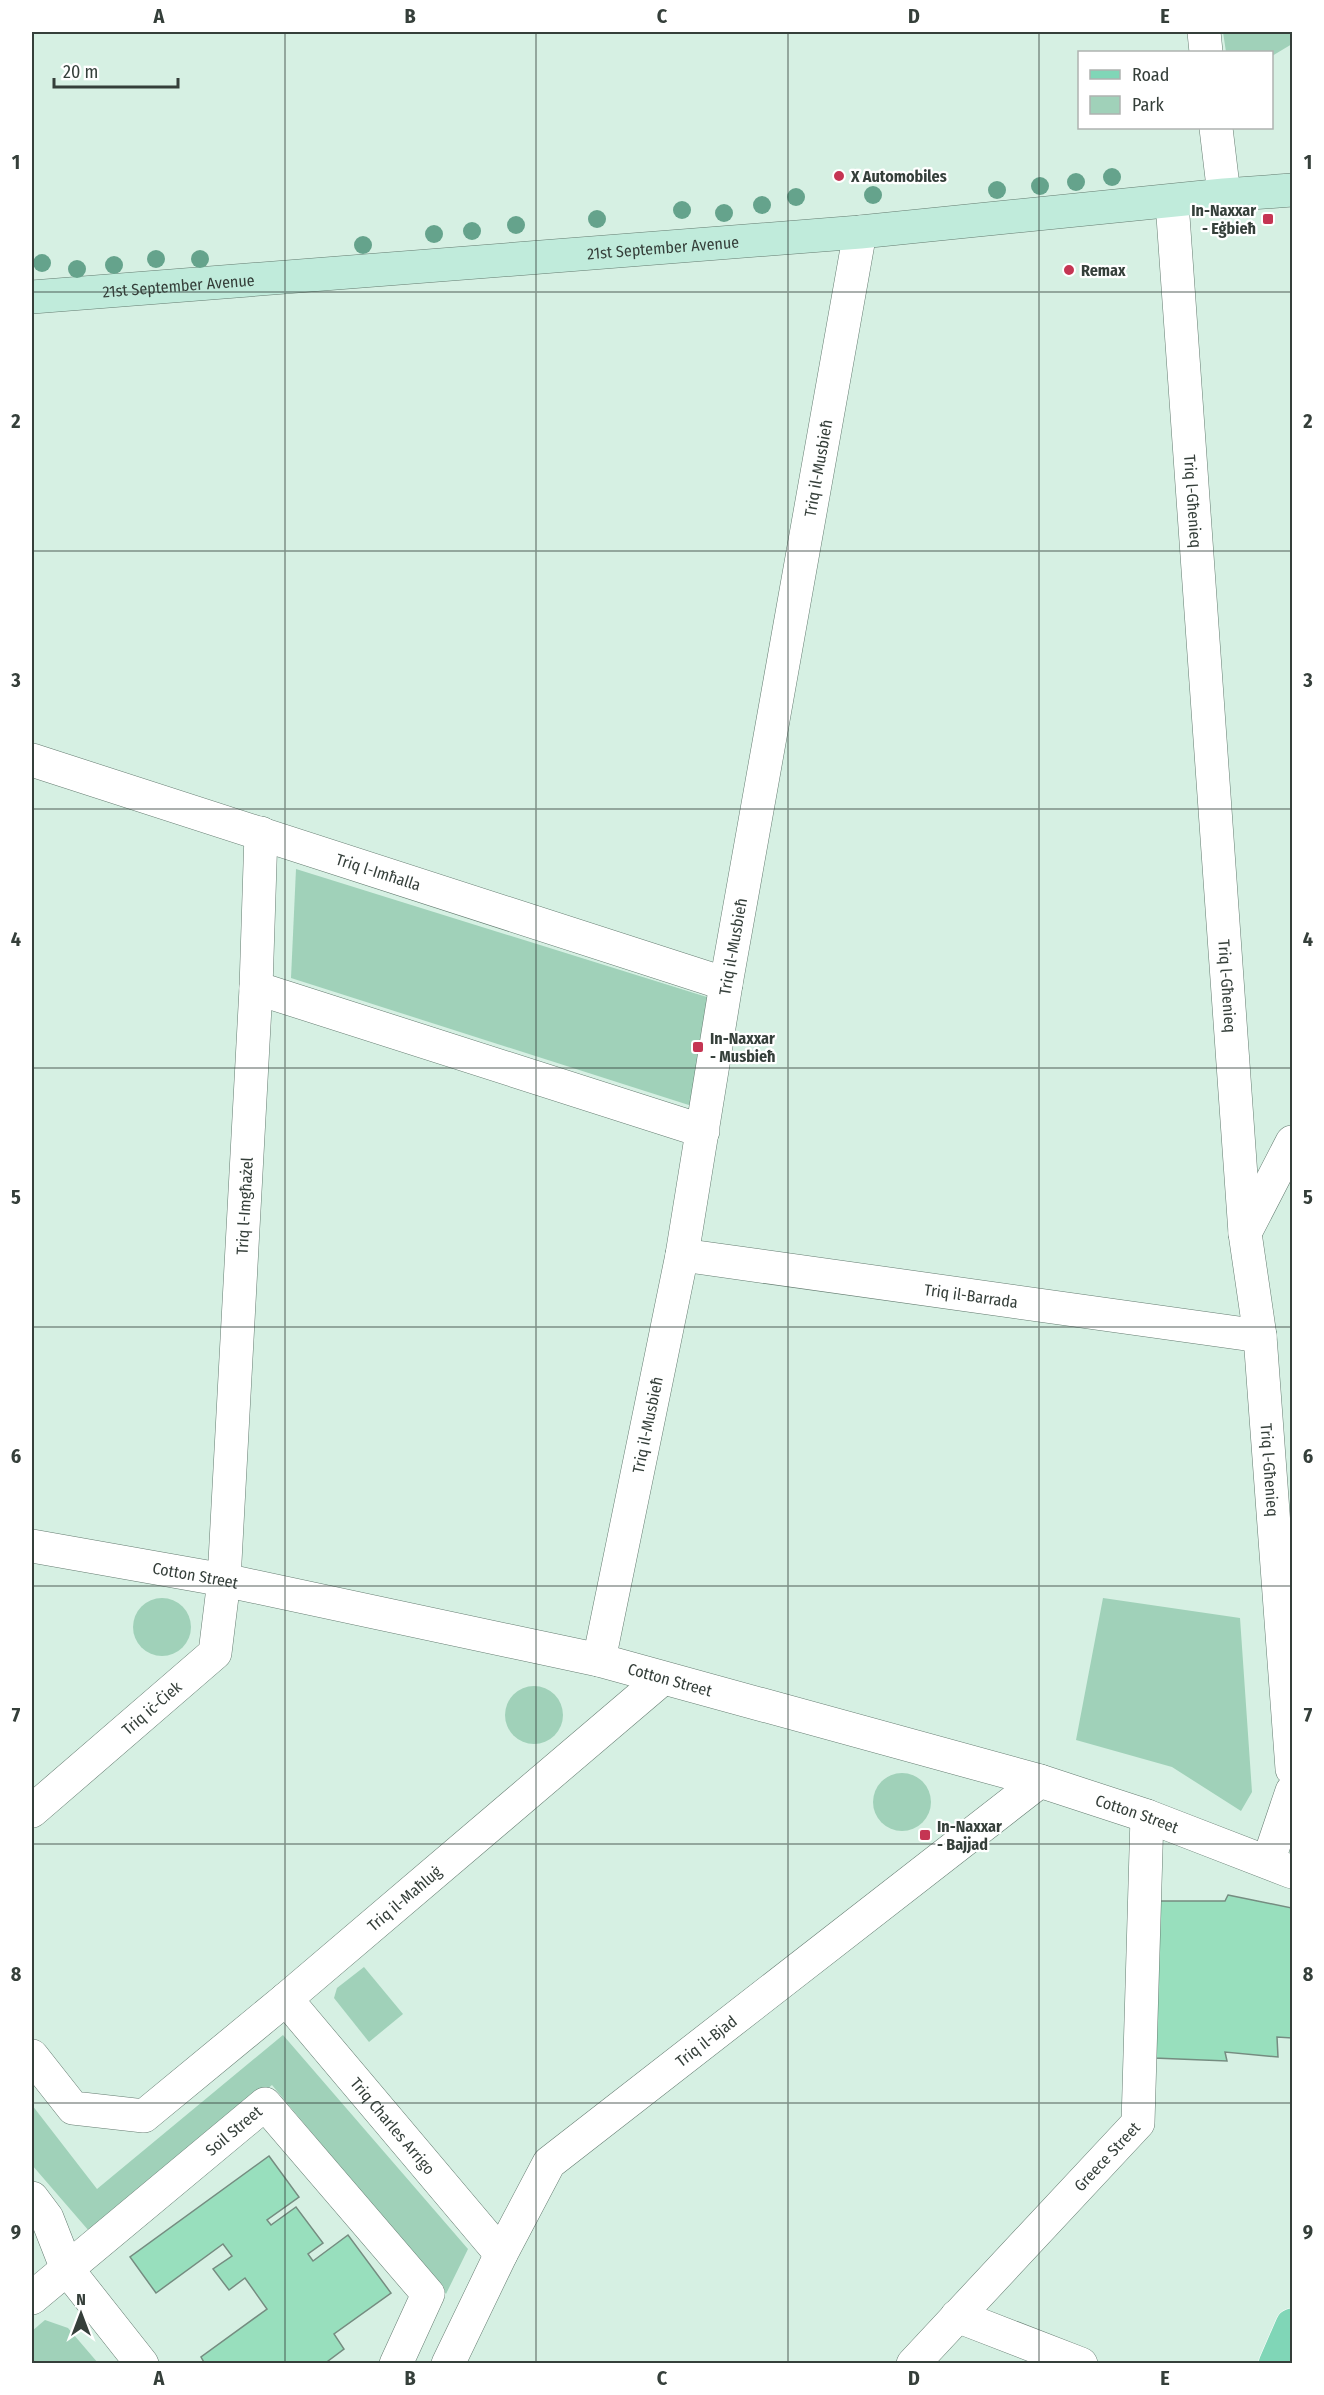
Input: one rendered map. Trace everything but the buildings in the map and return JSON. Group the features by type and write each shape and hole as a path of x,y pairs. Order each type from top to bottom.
{"main road":[{"path":"1275,2364 1293,2325"}],"street":[{"path":"1204,32 1206,51"},
{"path":"1216,129 1224,195"},
{"name":"21st September Avenue","path":"32,297 860,232 1293,190"},
{"name":"Triq l-Għenieq","path":"1172,202 1245,1233 1260,1336 1293,1769"},
{"name":"Triq il-Musbieħ","path":"599,1660 682,1255 726,984 860,232"},
{"name":"Triq l-Imħalla","path":"32,760 726,984"},
{"name":"Triq l-Imgħażel","path":"224,1580 256,988 261,833"},
{"path":"256,988 703,1131"},
{"path":"1245,1233 1293,1142"},
{"name":"Triq il-Barrada","path":"682,1255 1260,1336"},
{"name":"Cotton Street","path":"32,1546 224,1580 599,1660 1040,1781 1148,1815 1280,1867"},
{"name":"Triq iċ-Ċiek","path":"32,1812 215,1653 224,1580"},
{"name":"Triq il-Maħluġ","path":"32,2056 73,2108 144,2116 286,1999 662,1679"},
{"name":"Triq il-Bjad","path":"448,2364 501,2254 549,2163 1040,1781"},
{"path":"1280,1867 1293,1791"},
{"name":"Greece Street","path":"914,2364 1138,2123 1148,1815"},
{"name":"Triq Charles Arrigo","path":"286,1999 501,2254"},
{"name":"Soil Street","path":"32,2298 265,2104 428,2294 396,2364"},
{"path":"32,2198 47,2218 67,2269 142,2364"},
{"path":"957,2316 1081,2364"}],"green space":[{"path":"1223,32 1292,32 1292,44 1273,55 1273,51 1226,51"},
{"path":"296,869 710,998 695,1107 291,978"},
{"path":"156,1598 168,1598 178,1602 187,1611 191,1633 183,1648 168,1656 156,1656 146,1652 137,1643 133,1633 133,1621 137,1611 146,1602"},
{"path":"1103,1598 1240,1618 1252,1792 1241,1811 1172,1767 1076,1740"},
{"path":"528,1686 540,1686 555,1694 563,1709 563,1721 555,1736 540,1744 528,1744 513,1736 505,1721 505,1709 513,1694"},
{"path":"896,1773 908,1773 923,1781 931,1796 931,1808 923,1823 908,1831 896,1831 881,1823 873,1808 873,1796 881,1781"},
{"path":"364,1967 403,2014 369,2042 334,1998 337,1988"},
{"path":"283,2035 468,2249 446,2294 272,2085 89,2231 32,2165 32,2105 97,2189"},
{"path":"45,2320 68,2328 98,2363 32,2363 32,2331"}],"place":[{"name":"X Automobiles","path":"839,176"},
{"name":"In-Naxxar - Eġbieħ","path":"1268,219"},
{"name":"Remax","path":"1069,270"},
{"name":"In-Naxxar - Musbieħ","path":"698,1047"},
{"name":"In-Naxxar - Bajjad","path":"925,1835"}]}
